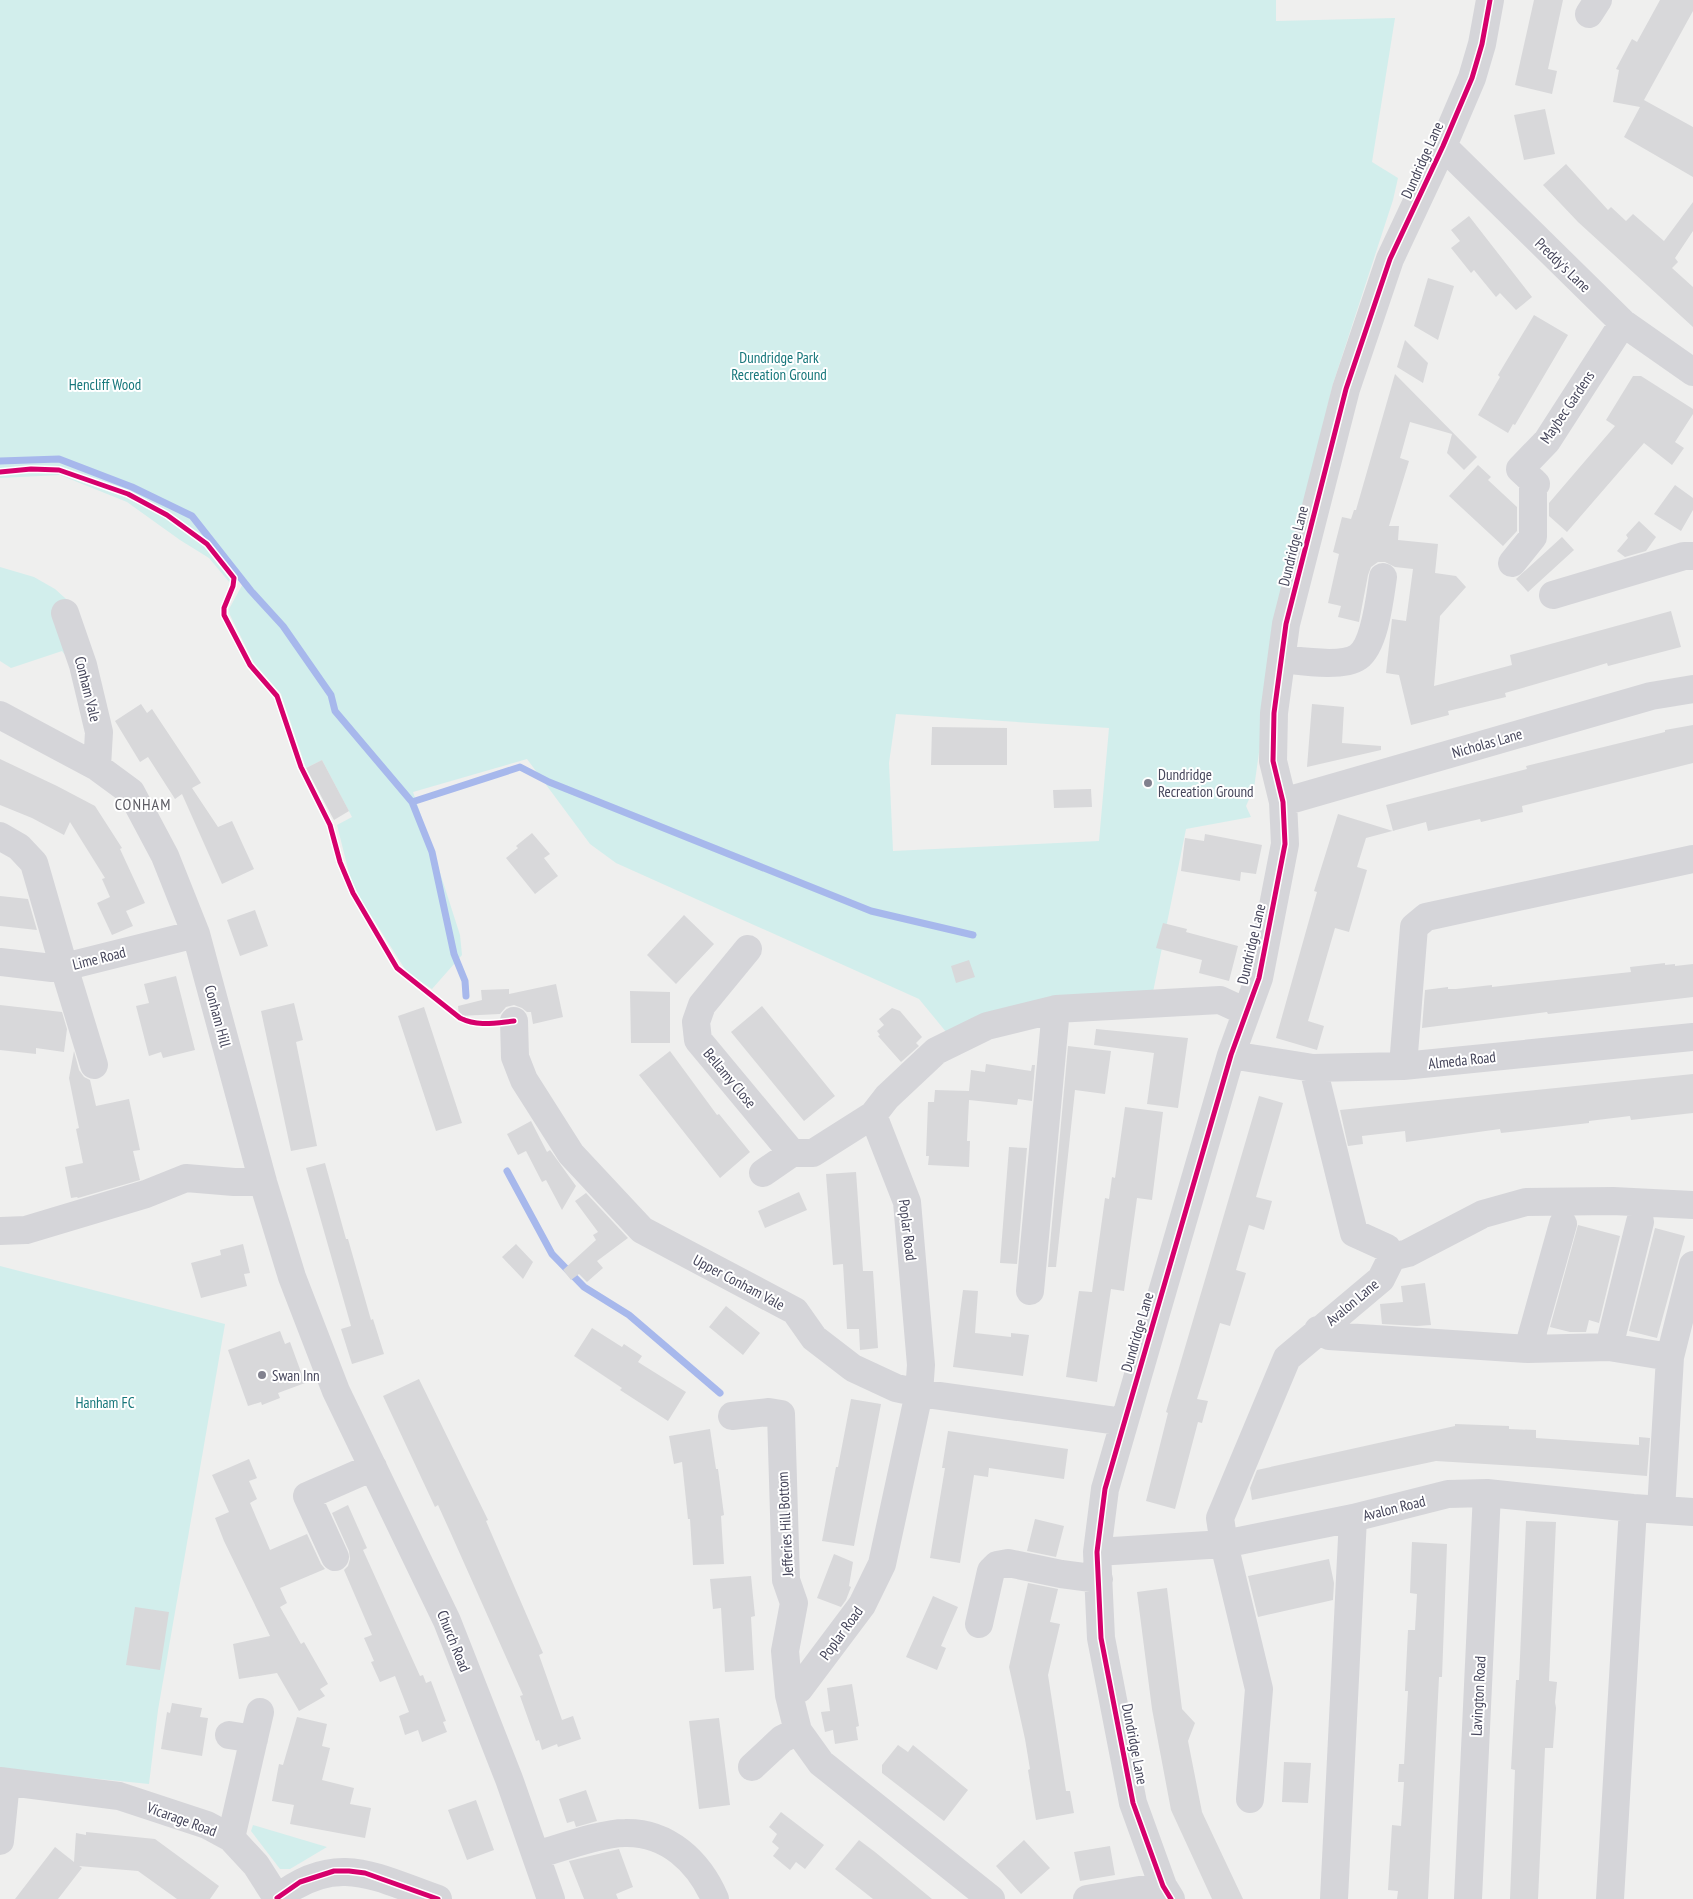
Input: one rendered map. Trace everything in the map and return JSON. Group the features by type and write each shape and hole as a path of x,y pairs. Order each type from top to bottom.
{"street":[{"name":"Dundridge Lane","path":"1167,1892 1133,1803 1101,1638 1097,1552 1105,1489 1231,1055 1259,978 1285,844 1283,802 1274,761 1274,713 1286,624 1346,389 1390,259 1443,146 1472,78 1482,44 1490,0"},
{"name":"Preddy's Lane","path":"1443,146 1623,323 1693,372"},
{"name":"Maybec Gardens","path":"1512,563 1533,537 1524,472 1547,441 1623,323"},
{"path":"1553,595 1684,556 1693,556"},
{"path":"1282,660 1343,662 1358,656 1370,640 1383,577"},
{"name":"Conham Vale","path":"65,613 83,665 99,732 97,767"},
{"name":"Nicholas Lane","path":"1283,802 1650,696 1693,689"},
{"name":"Conham Hill","path":"0,715 97,767 131,792 165,856 196,934 263,1182 292,1277 336,1391"},
{"path":"0,836 19,847 34,863 94,1065"},
{"path":"1403,1066 1414,927 1426,917 1693,859"},
{"name":"Lime Road","path":"0,962 52,968 64,967 196,934"},
{"name":"Bellamy Close","path":"748,949 702,1005 696,1022 698,1040 792,1153"},
{"path":"764,1174 792,1153 813,1153 873,1115 887,1097 936,1051 987,1026 1056,1009 1220,1000 1246,1012"},
{"path":"1030,1291 1056,1009"},
{"name":"Upper Conham Vale","path":"514,1021 515,1057 524,1080 571,1154 642,1230 794,1311 814,1338 853,1368 896,1388 919,1393 1124,1422"},
{"name":"Almeda Road","path":"1231,1055 1313,1068 1403,1066 1693,1037"},
{"path":"1313,1068 1354,1233 1387,1248 1392,1257 1408,1253 1483,1214 1526,1202 1612,1200 1693,1205"},
{"name":"Poplar Road","path":"789,1695 799,1689 862,1605 882,1564 919,1393 921,1366 907,1202 873,1115"},
{"path":"0,1231 26,1230 146,1194 186,1178 234,1182 263,1182"},
{"path":"1609,1347 1640,1222"},
{"path":"1528,1348 1563,1224"},
{"name":"Avalon Lane","path":"1250,1799 1259,1689 1224,1544 1220,1518 1287,1358 1380,1279 1392,1257"},
{"path":"1661,1510 1670,1357 1693,1265"},
{"path":"1318,1330 1330,1336 1528,1348 1609,1347 1670,1357"},
{"name":"Church Road","path":"336,1391 447,1621 509,1779 551,1899"},
{"name":"Jefferies Hill Bottom","path":"732,1416 769,1412 781,1414 786,1580 794,1603 785,1650 789,1695 798,1731 821,1763 991,1899"},
{"path":"335,1557 308,1496 373,1467"},
{"name":"Avalon Road","path":"1097,1552 1224,1544 1353,1518 1448,1494 1487,1493 1633,1508 1693,1512"},
{"name":"Lavington Road","path":"1468,1899 1487,1493"},
{"path":"1610,1899 1633,1508"},
{"path":"1334,1899 1353,1518"},
{"path":"979,1624 991,1571 997,1565 1008,1562 1061,1574 1099,1579"},
{"path":"231,1838 242,1737 260,1712"},
{"path":"752,1767 782,1739 798,1731"},
{"name":"Vicarage Road","path":"0,1842 3,1781 118,1796 207,1824 231,1838 256,1864 277,1899 300,1882 334,1871 365,1873 438,1899"},
{"path":"536,1855 612,1834 626,1832 655,1837 675,1847 694,1865 706,1880 714,1899"},
{"path":"1087,1899 1167,1892"}],"green space":[{"name":"Dundridge Park Recreation Ground","path":"0,0 1276,0 1276,21 1395,18 1372,162 1398,178 1393,200 1332,387 1275,640 1254,788 1246,806 1251,817 1186,829 1152,997 947,1033 919,999 616,863 590,844 527,759 413,792 460,935 462,955 432,989 408,974 360,898 350,877 337,825 352,817 322,760 306,768 281,694 254,663 230,615 229,609 246,578 230,583 209,558 127,502 60,475 0,478","holes":["896,714 1109,728 1099,841 893,851 889,763"]},
{"path":"0,567 34,577 55,589 75,607 81,675 62,651 11,668 0,661"},
{"name":"Hanham FC","path":"0,1266 225,1324 158,1710 149,1784 0,1769"},
{"path":"253,1825 327,1847 290,1869 280,1869 251,1831"}],"building":[{"path":"1534,0 1563,0 1548,69 1557,71 1552,94 1515,85"},
{"path":"1660,0 1693,0 1693,11 1644,100 1693,127 1693,177 1624,137 1640,107 1613,102 1619,70 1616,69 1632,39 1637,42"},
{"path":"1545,109 1555,154 1524,160 1514,115"},
{"path":"1566,164 1608,210 1611,207 1626,221 1633,214 1664,241 1693,202 1693,231 1675,258 1678,262 1672,268 1693,287 1693,327 1578,222 1543,185"},
{"path":"1469,216 1532,297 1516,310 1500,293 1496,297 1474,270 1471,273 1451,248 1460,241 1451,230"},
{"path":"1428,278 1454,286 1438,340 1414,326"},
{"path":"1534,315 1568,335 1515,425 1513,424 1508,433 1478,415 1500,377 1498,375"},
{"path":"1405,340 1428,363 1423,383 1397,367"},
{"path":"1395,374 1477,457 1464,470 1447,453 1452,434 1410,422 1400,458 1409,461 1389,526 1399,526 1398,540 1438,544 1435,573 1456,576 1466,587 1440,616 1434,686 1512,665 1510,655 1671,611 1681,647 1608,666 1607,663 1505,693 1506,697 1448,711 1449,715 1411,725 1399,675 1386,673 1392,619 1406,621 1413,569 1395,567 1385,562 1378,562 1371,567 1359,622 1338,617 1341,606 1328,603 1339,554 1333,552 1342,517 1351,519 1354,510 1356,510"},
{"path":"1633,376 1641,376 1693,409 1693,414 1675,442 1684,448 1672,465 1644,443 1567,532 1549,516 1549,503 1615,426 1606,420"},
{"path":"1478,465 1491,477 1488,480 1517,507 1517,531 1503,546 1449,496"},
{"path":"1675,485 1693,498 1693,510 1681,531 1654,514"},
{"path":"1639,521 1656,537 1646,551 1625,557 1617,551 1628,538 1626,535"},
{"path":"1562,537 1574,550 1528,592 1516,579"},
{"path":"141,704 147,713 152,709 201,783 192,788 218,827 232,821 254,869 222,884 182,794 175,799 148,757 140,762 115,721"},
{"path":"1312,704 1344,707 1342,743 1381,746 1381,750 1307,767"},
{"path":"1693,725 1693,763 1522,806 1523,812 1481,822 1480,819 1428,831 1426,822 1393,831 1386,805 1527,769 1526,766 1665,732 1665,730"},
{"path":"932,727 1007,728 1007,765 931,765"},
{"path":"0,759 95,806 122,848 120,849 145,903 126,911 133,926 112,935 97,903 110,897 102,879 105,878 70,822 64,835 32,818 0,805"},
{"path":"322,760 349,811 334,820 306,768"},
{"path":"1091,789 1092,807 1054,808 1053,790"},
{"path":"1338,814 1393,831 1366,838 1357,867 1367,870 1349,932 1335,928 1308,1021 1324,1026 1317,1050 1276,1038 1317,892 1314,891"},
{"path":"532,833 550,854 544,858 558,876 535,894 506,858 518,848 516,846"},
{"path":"1205,834 1262,845 1256,874 1241,872 1240,881 1181,871 1185,838 1204,841"},
{"path":"0,896 28,899 37,930 0,926"},
{"path":"255,910 268,946 240,956 227,920"},
{"path":"684,915 714,944 676,984 647,955"},
{"path":"1163,923 1187,929 1186,932 1238,946 1229,981 1199,973 1202,960 1156,948"},
{"path":"969,960 975,977 956,983 951,966"},
{"path":"1665,963 1665,965 1675,964 1675,966 1693,964 1693,997 1548,1014 1547,1012 1422,1028 1425,990 1492,985 1492,987 1631,972 1630,967"},
{"path":"176,976 195,1050 163,1058 161,1052 149,1056 136,1006 149,1003 144,984"},
{"path":"556,984 563,1017 533,1024 531,1012 527,1012 514,1005 506,1007 500,1014 459,1016 458,1006 482,1000 481,990 509,989 509,994"},
{"path":"630,991 670,992 670,1043 631,1043"},
{"path":"294,1003 303,1040 296,1042 317,1146 291,1151 261,1011"},
{"path":"0,1005 62,1012 67,1029 64,1052 36,1048 36,1054 0,1050"},
{"path":"762,1006 835,1096 804,1121 731,1032"},
{"path":"424,1007 462,1123 436,1131 398,1016"},
{"path":"892,1008 900,1011 922,1037 916,1043 919,1046 901,1062 878,1036 880,1035 877,1031 884,1025 879,1019"},
{"path":"1096,1029 1188,1038 1178,1108 1147,1104 1154,1053 1094,1045"},
{"path":"1068,1046 1111,1051 1105,1094 1075,1090 1056,1267 1048,1267"},
{"path":"74,1051 79,1070 84,1077 90,1080 96,1106 129,1099 140,1150 133,1151 140,1180 78,1198 71,1198 65,1167 83,1163 76,1129 79,1128 69,1078"},
{"path":"670,1051 717,1115 719,1114 750,1152 720,1178 639,1075"},
{"path":"986,1064 1031,1071 1032,1065 1035,1065 1032,1101 1018,1099 1017,1105 969,1100 967,1141 970,1141 969,1167 928,1165 929,1156 926,1156 928,1102 934,1102 935,1090 969,1091 971,1070 985,1072"},
{"path":"1693,1074 1693,1113 1631,1120 1630,1116 1589,1121 1589,1123 1501,1133 1500,1129 1406,1142 1405,1131 1362,1136 1363,1144 1348,1146 1340,1110"},
{"path":"1259,1096 1283,1103 1256,1197 1272,1201 1264,1230 1249,1225 1236,1270 1246,1273 1230,1326 1220,1323 1197,1399 1208,1401 1202,1423 1198,1422 1175,1509 1146,1501 1168,1413 1166,1412"},
{"path":"1125,1107 1163,1112 1152,1200 1137,1198 1124,1291 1111,1289 1097,1382 1066,1377 1079,1291 1092,1292 1105,1198 1109,1199 1112,1177 1115,1178"},
{"path":"531,1121 547,1152 550,1150 576,1186 562,1210 546,1180 542,1182 526,1151 518,1155 507,1134"},
{"path":"1009,1147 1027,1148 1017,1264 1000,1263"},
{"path":"325,1163 371,1320 373,1319 384,1354 352,1364 341,1329 351,1326 306,1168"},
{"path":"856,1172 863,1271 873,1271 878,1348 860,1350 859,1329 847,1329 843,1264 833,1265 826,1174"},
{"path":"799,1192 807,1210 765,1228 758,1211"},
{"path":"586,1193 628,1238 597,1261 603,1268 587,1282 579,1274 571,1280 563,1270 596,1240 593,1235 598,1232 575,1201"},
{"path":"1578,1225 1620,1236 1599,1323 1589,1320 1586,1332 1570,1332 1550,1327"},
{"path":"1655,1228 1685,1236 1657,1338 1629,1331"},
{"path":"243,1244 250,1273 244,1274 247,1286 201,1298 191,1263 221,1255 220,1250"},
{"path":"516,1244 533,1262 523,1279 502,1257"},
{"path":"1425,1283 1431,1325 1382,1324 1380,1304 1403,1302 1401,1286"},
{"path":"963,1290 978,1291 975,1333 1011,1337 1011,1333 1029,1335 1023,1376 953,1367"},
{"path":"726,1306 760,1333 743,1355 709,1327"},
{"path":"592,1328 622,1347 624,1344 642,1356 638,1362 686,1392 668,1421 620,1390 622,1388 574,1356"},
{"path":"280,1331 285,1344 290,1342 305,1383 278,1393 280,1398 262,1405 261,1402 248,1406 228,1350"},
{"path":"419,1379 488,1520 486,1521 543,1653 539,1655 562,1720 573,1716 581,1739 558,1747 557,1744 542,1750 539,1740 536,1741 520,1696 523,1695 438,1505 435,1507 383,1396"},
{"path":"851,1399 881,1404 854,1546 822,1541"},
{"path":"1455,1424 1509,1426 1509,1429 1536,1430 1536,1438 1639,1445 1639,1437 1650,1438 1647,1476 1436,1461 1252,1500 1250,1488 1257,1470 1455,1426"},
{"path":"710,1429 724,1515 721,1516 724,1564 693,1565 690,1519 688,1519 682,1462 674,1464 669,1436"},
{"path":"948,1431 1068,1449 1064,1479 989,1468 988,1477 974,1475 960,1563 930,1558 945,1468 942,1468"},
{"path":"249,1459 257,1478 249,1481 257,1499 250,1503 270,1550 307,1534 325,1569 280,1588 287,1603 280,1607 301,1644 304,1642 328,1684 320,1689 325,1696 299,1711 277,1673 239,1679 233,1644 270,1636 224,1541 215,1518 229,1512 212,1475"},
{"path":"348,1505 367,1548 363,1550 420,1676 423,1675 426,1683 431,1681 446,1721 443,1722 447,1732 422,1742 418,1730 405,1735 399,1716 409,1712 395,1676 380,1682 371,1662 374,1661 364,1638 372,1635 344,1570 348,1566 350,1559 349,1551 332,1513"},
{"path":"1035,1519 1064,1526 1056,1557 1027,1551"},
{"path":"1526,1521 1556,1522 1549,1681 1557,1682 1556,1708 1553,1748 1545,1748 1538,1899 1510,1899 1515,1770 1511,1769 1516,1680 1519,1680"},
{"path":"1412,1542 1447,1544 1442,1677 1439,1677 1428,1899 1397,1899 1398,1891 1388,1890 1392,1825 1401,1826 1404,1782 1398,1782 1399,1764 1404,1764 1408,1691 1405,1691 1408,1630 1415,1630 1417,1594 1410,1593"},
{"path":"834,1554 853,1562 849,1586 851,1587 841,1607 817,1598"},
{"path":"1329,1559 1334,1583 1333,1600 1258,1617 1248,1576"},
{"path":"751,1576 755,1616 751,1617 754,1670 725,1672 721,1608 713,1609 710,1579"},
{"path":"1028,1583 1058,1589 1050,1622 1060,1624 1048,1675 1066,1791 1070,1791 1074,1813 1036,1820 1025,1739 1009,1667"},
{"path":"1167,1588 1182,1709 1195,1723 1188,1741 1202,1812 1243,1899 1212,1899 1171,1810 1152,1709 1137,1592"},
{"path":"933,1596 958,1607 941,1646 946,1648 937,1670 906,1657"},
{"path":"135,1607 169,1612 160,1670 126,1665"},
{"path":"852,1684 859,1726 856,1727 858,1740 835,1744 833,1730 825,1732 821,1712 830,1711 827,1688"},
{"path":"172,1703 202,1708 200,1717 208,1718 202,1756 161,1749 167,1712 170,1713"},
{"path":"297,1717 327,1724 322,1746 330,1748 322,1780 354,1788 350,1804 371,1808 365,1838 290,1824 294,1805 272,1801 279,1764 283,1765"},
{"path":"719,1718 730,1805 699,1809 689,1721"},
{"path":"898,1745 908,1752 913,1745 968,1790 944,1821 882,1773 882,1765"},
{"path":"1284,1762 1311,1763 1308,1803 1282,1802"},
{"path":"586,1790 597,1821 576,1827 574,1821 567,1823 559,1799"},
{"path":"476,1800 494,1850 467,1860 448,1810"},
{"path":"781,1812 824,1845 805,1869 796,1862 790,1870 773,1856 779,1848 772,1842 777,1834 769,1827"},
{"path":"86,1832 155,1839 219,1886 210,1899 177,1899 138,1871 79,1866 82,1868 58,1899 15,1899 55,1847 74,1862 76,1833 86,1835"},
{"path":"859,1840 932,1899 873,1899 835,1869"},
{"path":"1024,1840 1050,1868 1021,1894 996,1866"},
{"path":"1110,1846 1115,1875 1080,1881 1074,1852"},
{"path":"619,1849 633,1887 616,1894 618,1899 584,1899 569,1861"}],"waterway":[{"path":"0,461 59,459 132,487 192,516 251,591 283,626 331,695 335,711 412,802 432,852 454,954 465,981 466,996"},
{"path":"412,802 520,767 549,782 871,911 973,935"},
{"path":"507,1171 552,1254 584,1287 629,1315 720,1393"}],"cycle path":[{"path":"1171,1899 1163,1886 1133,1803 1101,1638 1097,1552 1105,1489 1231,1055 1259,978 1285,844 1283,802 1273,761 1274,713 1286,624 1346,389 1390,259 1443,146 1472,78 1482,44 1490,0"},
{"path":"0,472 31,469 59,470 128,494 167,515 207,544 234,578 233,586 224,608 224,615 250,665 277,696 301,767 330,825 340,862 353,893 397,968 460,1018 473,1023 514,1021"},
{"path":"277,1898 300,1882 334,1871 349,1871 365,1873 438,1899"}],"place":[{"name":"Dundridge Recreation Ground","path":"1148,783"},
{"name":"Swan Inn","path":"262,1375"}],"district":[{"name":"CONHAM","path":"143,804"}],"park label":[{"name":"Hencliff Wood","path":"105,384"}]}
